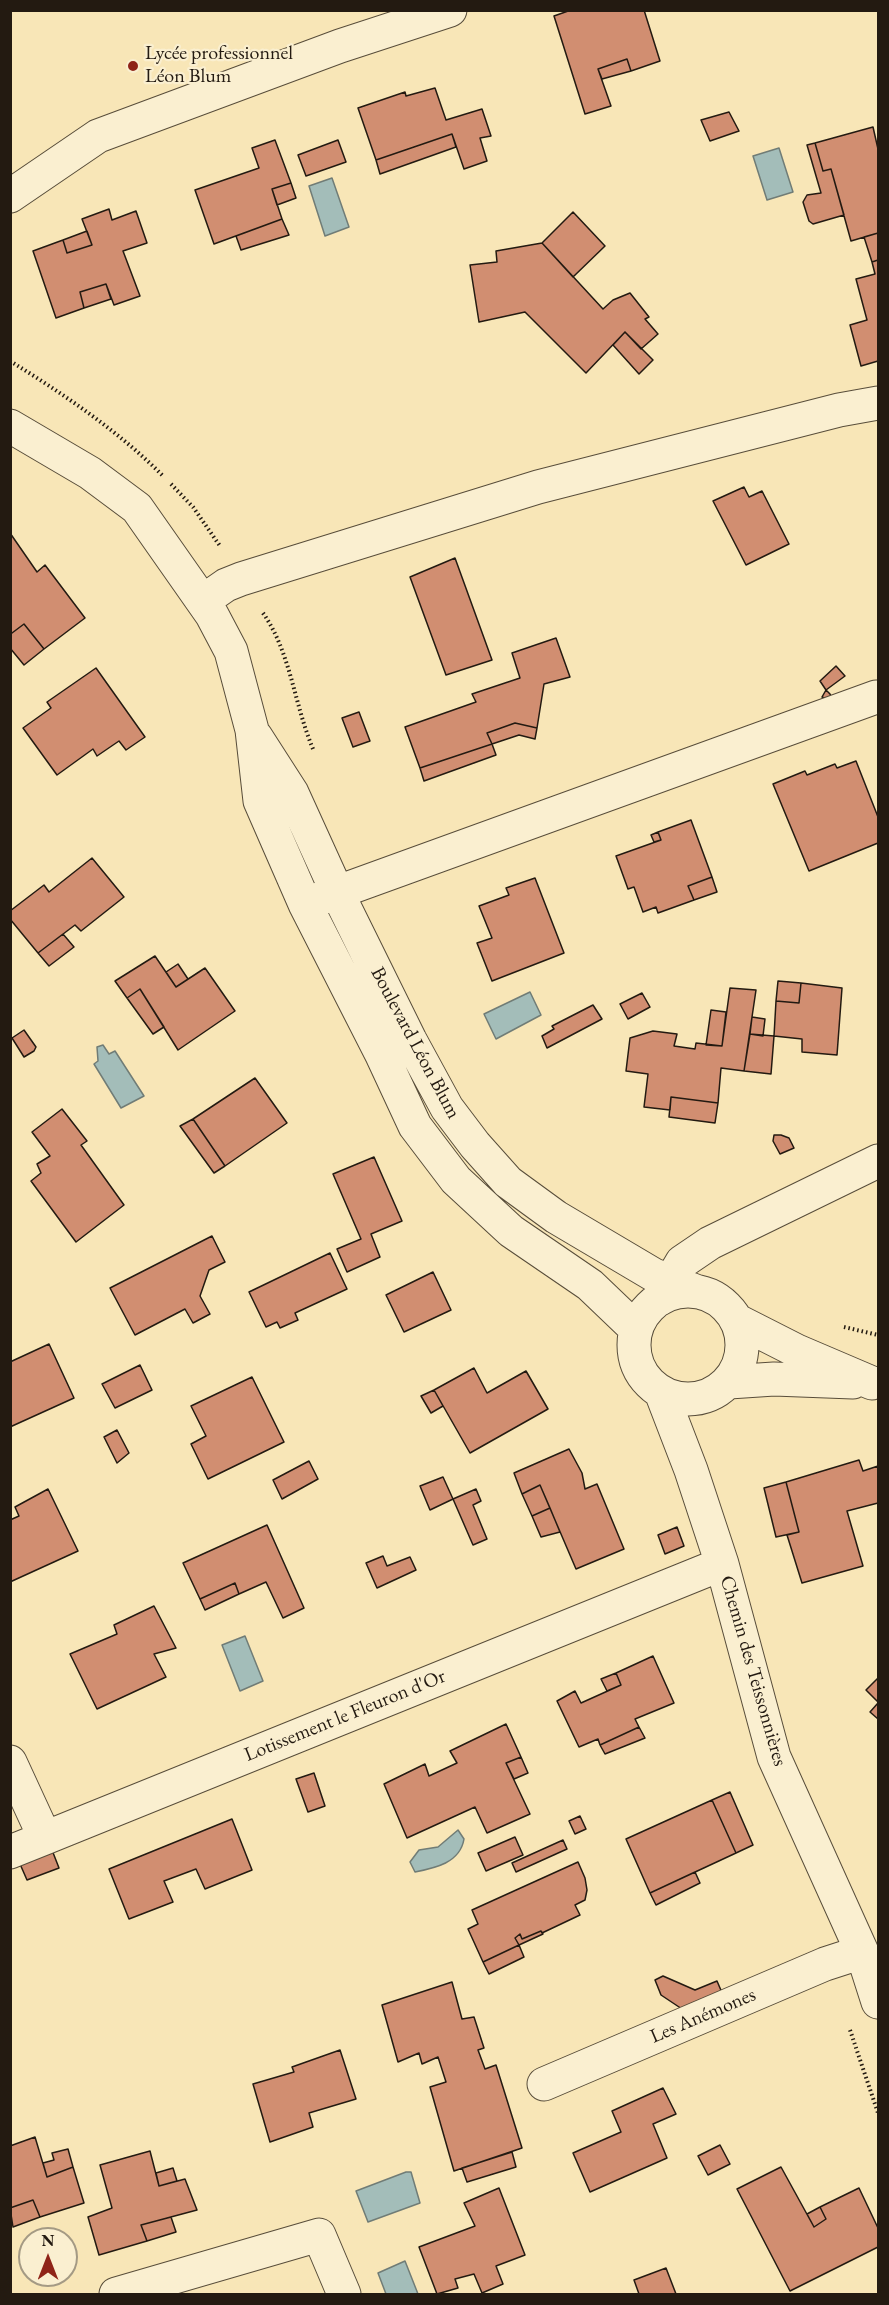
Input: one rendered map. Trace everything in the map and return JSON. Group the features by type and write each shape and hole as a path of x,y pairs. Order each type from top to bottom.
{"street":[{"path":"10,196 98,136 340,46 450,10"},
{"path":"203,601 226,585 241,579 538,487 839,410 879,404"},
{"name":"Boulevard Léon Blum","path":"10,426 90,473 137,508 203,601 231,651 252,730 260,801 305,904 382,1055 415,1126 456,1180 511,1231 590,1285 636,1329"},
{"path":"305,904 876,697"},
{"name":"Boulevard Léon Blum","path":"252,730 292,793 337,892 436,1089 475,1146 508,1182 556,1217 654,1275 676,1291"},
{"path":"676,1291 682,1262 710,1243 879,1161"},
{"path":"676,1291 714,1297 736,1320 742,1335 742,1351 738,1368 729,1382 716,1392 701,1398 680,1399 661,1392 647,1381 637,1365 634,1347 636,1329 645,1312 676,1291"},
{"path":"736,1320 797,1351 875,1384"},
{"path":"729,1382 774,1379 875,1384"},
{"name":"Chemin des Teissonnières","path":"661,1392 691,1470 722,1564 774,1757 862,1952 879,2002"},
{"name":"Chemin des Teissonnières","path":"691,1470 688,1439 691,1419 701,1398"},
{"name":"Lotissement le Fleuron d'Or","path":"10,1852 722,1564"},
{"path":"10,1762 45,1838"},
{"name":"Les Anémones","path":"544,2084 825,1964 862,1952"},
{"path":"116,2295 319,2235 344,2295"}],"path":[{"path":"259,607 269,621 288,665 307,735 316,756"},
{"path":"847,2023 879,2113"}],"water":[{"path":"779,148 793,192 767,200 753,156"},
{"path":"332,178 349,227 325,236 309,186"},
{"path":"530,992 541,1015 496,1039 484,1014"},
{"path":"103,1045 109,1054 115,1051 144,1096 121,1108 94,1064 98,1061 97,1047"},
{"path":"245,1636 263,1681 240,1691 222,1645"},
{"path":"458,1830 464,1839 462,1847 452,1859 438,1866 415,1872 410,1862 419,1850 438,1847"},
{"path":"411,2172 420,2203 368,2222 356,2191"},
{"path":"405,2261 418,2294 386,2294 378,2273"}],"building":[{"path":"571,10 644,10 660,61 631,71 627,59 598,69 611,106 585,114 554,16"},
{"path":"627,59 631,71 602,79 598,69"},
{"path":"435,88 446,120 482,109 491,136 480,138 487,161 464,169 452,134 376,160 358,108 405,92 406,96"},
{"path":"729,112 739,131 710,141 701,120"},
{"path":"873,127 878,149 878,233 851,241 831,169 823,171 815,143"},
{"path":"452,134 456,147 380,174 376,160"},
{"path":"275,140 291,183 272,189 282,219 214,244 195,190 259,168 252,148"},
{"path":"338,140 346,162 306,176 298,155"},
{"path":"815,143 823,171 831,169 844,215 813,224 809,221 803,202 807,195 821,193 807,145"},
{"path":"291,183 296,198 277,205 272,189"},
{"path":"109,209 112,220 136,211 147,243 123,251 140,296 114,305 106,284 80,292 84,308 56,318 33,251 63,240 67,253 92,245 82,219"},
{"path":"573,212 605,246 573,277 542,243"},
{"path":"282,219 289,235 241,250 236,236"},
{"path":"87,231 92,245 67,253 63,240"},
{"path":"878,233 878,260 872,262 864,237"},
{"path":"542,243 603,309 613,300 630,293 649,317 645,319 658,334 641,349 625,332 586,373 525,312 479,322 470,265 497,262 496,251"},
{"path":"878,260 878,361 861,366 850,325 867,320 856,279 875,274 872,262"},
{"path":"106,284 111,299 84,308 80,292"},
{"path":"625,332 653,360 639,374 613,345"},
{"path":"744,487 749,497 762,491 789,544 746,565 713,501"},
{"path":"10,533 37,572 45,565 85,618 44,649 24,624 12,633 10,631"},
{"path":"455,558 492,660 446,675 410,577"},
{"path":"24,624 44,649 24,665 10,648 10,631 12,633"},
{"path":"556,638 570,677 544,684 537,728 515,723 487,733 492,744 420,768 405,727 476,702 472,694 520,678 512,653"},
{"path":"836,666 845,676 826,690 820,681"},
{"path":"96,668 145,737 126,750 119,741 97,756 93,749 57,775 23,728 51,708 47,702"},
{"path":"826,690 830,694 834,702 822,697"},
{"path":"359,712 370,741 353,747 342,718"},
{"path":"515,723 537,728 535,739 519,735 492,744 487,733"},
{"path":"492,744 496,755 424,781 420,768"},
{"path":"856,761 878,817 878,843 809,871 773,784 805,771 807,775 835,764 837,768"},
{"path":"691,820 712,877 688,886 694,900 658,913 656,907 643,912 634,887 628,889 616,856 661,840 658,832"},
{"path":"658,832 661,840 654,842 651,835"},
{"path":"92,858 124,897 81,931 75,925 38,953 10,919 10,911 44,885 49,892"},
{"path":"712,877 717,892 694,900 688,886"},
{"path":"535,878 564,953 492,981 477,943 492,938 479,906 509,895 506,888"},
{"path":"63,934 74,947 49,966 38,953"},
{"path":"155,956 176,987 205,968 235,1011 178,1050 140,989 127,998 115,981"},
{"path":"178,964 188,979 176,987 166,972"},
{"path":"778,981 801,983 799,1003 776,1001"},
{"path":"801,983 842,988 837,1055 802,1052 802,1039 774,1036 776,1001 799,1003"},
{"path":"730,988 756,990 744,1071 721,1068 718,1103 671,1097 670,1110 644,1107 648,1074 626,1071 630,1038 653,1031 677,1034 674,1046 695,1049 696,1043 722,1046"},
{"path":"140,989 164,1027 153,1034 127,998"},
{"path":"642,993 650,1007 628,1019 620,1004"},
{"path":"593,1005 602,1019 547,1048 542,1036 554,1029 552,1026"},
{"path":"711,1010 726,1012 722,1046 706,1045"},
{"path":"752,1017 765,1019 763,1036 750,1034"},
{"path":"24,1030 36,1047 24,1057 12,1038"},
{"path":"750,1034 774,1036 771,1074 744,1071"},
{"path":"255,1078 287,1123 225,1166 193,1119"},
{"path":"671,1097 718,1103 715,1123 669,1117"},
{"path":"62,1109 87,1141 81,1145 124,1205 76,1242 31,1181 41,1173 37,1164 50,1156 32,1132"},
{"path":"193,1119 225,1166 214,1173 180,1126"},
{"path":"774,1135 789,1138 794,1148 780,1154 773,1141"},
{"path":"374,1157 402,1221 371,1234 380,1257 347,1272 337,1249 361,1239 333,1174"},
{"path":"212,1236 225,1262 209,1270 200,1296 210,1314 193,1323 185,1309 135,1335 110,1288"},
{"path":"330,1253 347,1289 295,1313 298,1320 280,1328 277,1322 266,1327 249,1292"},
{"path":"433,1272 451,1310 404,1332 386,1295"},
{"path":"49,1344 74,1398 10,1427 10,1362"},
{"path":"140,1365 152,1390 115,1408 102,1384"},
{"path":"474,1368 487,1393 526,1371 548,1409 470,1453 434,1390"},
{"path":"252,1377 284,1442 208,1479 191,1444 206,1436 191,1406"},
{"path":"434,1390 443,1406 431,1413 421,1396"},
{"path":"117,1430 129,1453 117,1463 104,1437"},
{"path":"569,1449 582,1473 585,1489 597,1484 624,1549 576,1569 540,1485 522,1494 514,1473"},
{"path":"859,1460 863,1471 878,1466 878,1503 847,1511 863,1566 802,1583 787,1535 799,1532 786,1482"},
{"path":"309,1461 318,1479 282,1499 273,1480"},
{"path":"443,1477 453,1499 430,1510 420,1486"},
{"path":"786,1482 799,1532 776,1537 764,1488"},
{"path":"540,1485 550,1508 532,1516 522,1494"},
{"path":"48,1489 78,1551 10,1582 10,1520 19,1516 15,1507"},
{"path":"476,1489 481,1501 473,1505 487,1539 473,1545 453,1499"},
{"path":"550,1508 560,1532 541,1537 532,1516"},
{"path":"267,1525 304,1608 283,1618 266,1582 239,1594 235,1583 200,1599 183,1563"},
{"path":"677,1527 684,1546 665,1554 658,1535"},
{"path":"383,1556 387,1566 410,1557 416,1570 377,1588 366,1563"},
{"path":"235,1583 239,1594 205,1610 200,1599"},
{"path":"154,1606 176,1648 154,1654 166,1677 97,1709 70,1654 117,1634 114,1625"},
{"path":"653,1656 674,1703 635,1719 639,1727 600,1745 598,1739 579,1747 557,1701 575,1691 581,1703 621,1685 616,1673"},
{"path":"616,1673 621,1685 607,1691 601,1679"},
{"path":"878,1678 878,1702 866,1690"},
{"path":"878,1703 878,1719 870,1712"},
{"path":"506,1724 521,1757 506,1763 530,1814 487,1833 475,1807 407,1838 384,1784 425,1764 429,1776 457,1763 450,1751"},
{"path":"639,1727 645,1738 605,1754 600,1745"},
{"path":"521,1757 528,1773 514,1779 506,1763"},
{"path":"314,1773 325,1806 308,1812 296,1779"},
{"path":"730,1792 753,1845 736,1853 712,1800"},
{"path":"712,1800 736,1853 650,1893 626,1839"},
{"path":"580,1816 586,1829 575,1834 569,1821"},
{"path":"232,1819 252,1870 205,1889 196,1869 164,1881 173,1902 129,1919 109,1869"},
{"path":"515,1837 523,1855 486,1871 478,1853"},
{"path":"563,1840 567,1849 516,1872 512,1863"},
{"path":"52,1850 59,1868 27,1880 20,1864"},
{"path":"578,1862 587,1890 585,1900 575,1905 580,1915 542,1933 541,1931 522,1939 520,1934 515,1938 519,1945 483,1962 468,1929 478,1924 472,1910"},
{"path":"695,1872 700,1883 656,1905 650,1893"},
{"path":"541,1931 543,1934 519,1945 515,1938 520,1934 522,1939"},
{"path":"519,1945 524,1957 489,1974 483,1962"},
{"path":"663,1976 695,1990 717,1981 723,1995 685,2011 661,1995 655,1980"},
{"path":"452,1982 462,2019 474,2017 484,2048 478,2050 485,2069 496,2065 522,2148 454,2171 430,2087 446,2082 438,2057 422,2064 419,2053 398,2062 382,2005"},
{"path":"340,2050 356,2099 309,2113 313,2127 270,2142 253,2084 294,2072 292,2067"},
{"path":"663,2088 676,2114 653,2124 667,2158 590,2192 573,2153 621,2132 612,2111"},
{"path":"35,2137 47,2177 73,2167 84,2203 40,2217 33,2200 10,2208 10,2146"},
{"path":"720,2145 730,2164 708,2175 698,2156"},
{"path":"68,2149 73,2167 47,2177 43,2163 54,2160 52,2153"},
{"path":"150,2151 159,2186 185,2179 197,2210 141,2225 147,2241 99,2255 88,2217 112,2208 100,2165"},
{"path":"512,2152 516,2167 467,2182 462,2168"},
{"path":"781,2167 814,2227 826,2219 820,2207 859,2188 878,2228 878,2247 790,2291 737,2189"},
{"path":"173,2168 177,2181 159,2186 156,2173"},
{"path":"499,2188 525,2255 496,2266 503,2284 482,2293 474,2274 455,2279 458,2288 437,2294 419,2247 475,2226 464,2203"},
{"path":"33,2200 40,2217 13,2227 10,2208"},
{"path":"820,2207 826,2219 814,2227 807,2214"},
{"path":"171,2217 176,2232 147,2241 141,2225"},
{"path":"666,2268 676,2294 639,2294 634,2280"}],"place":[{"name":"Lycée professionnel Léon Blum","path":"133,66"}]}
